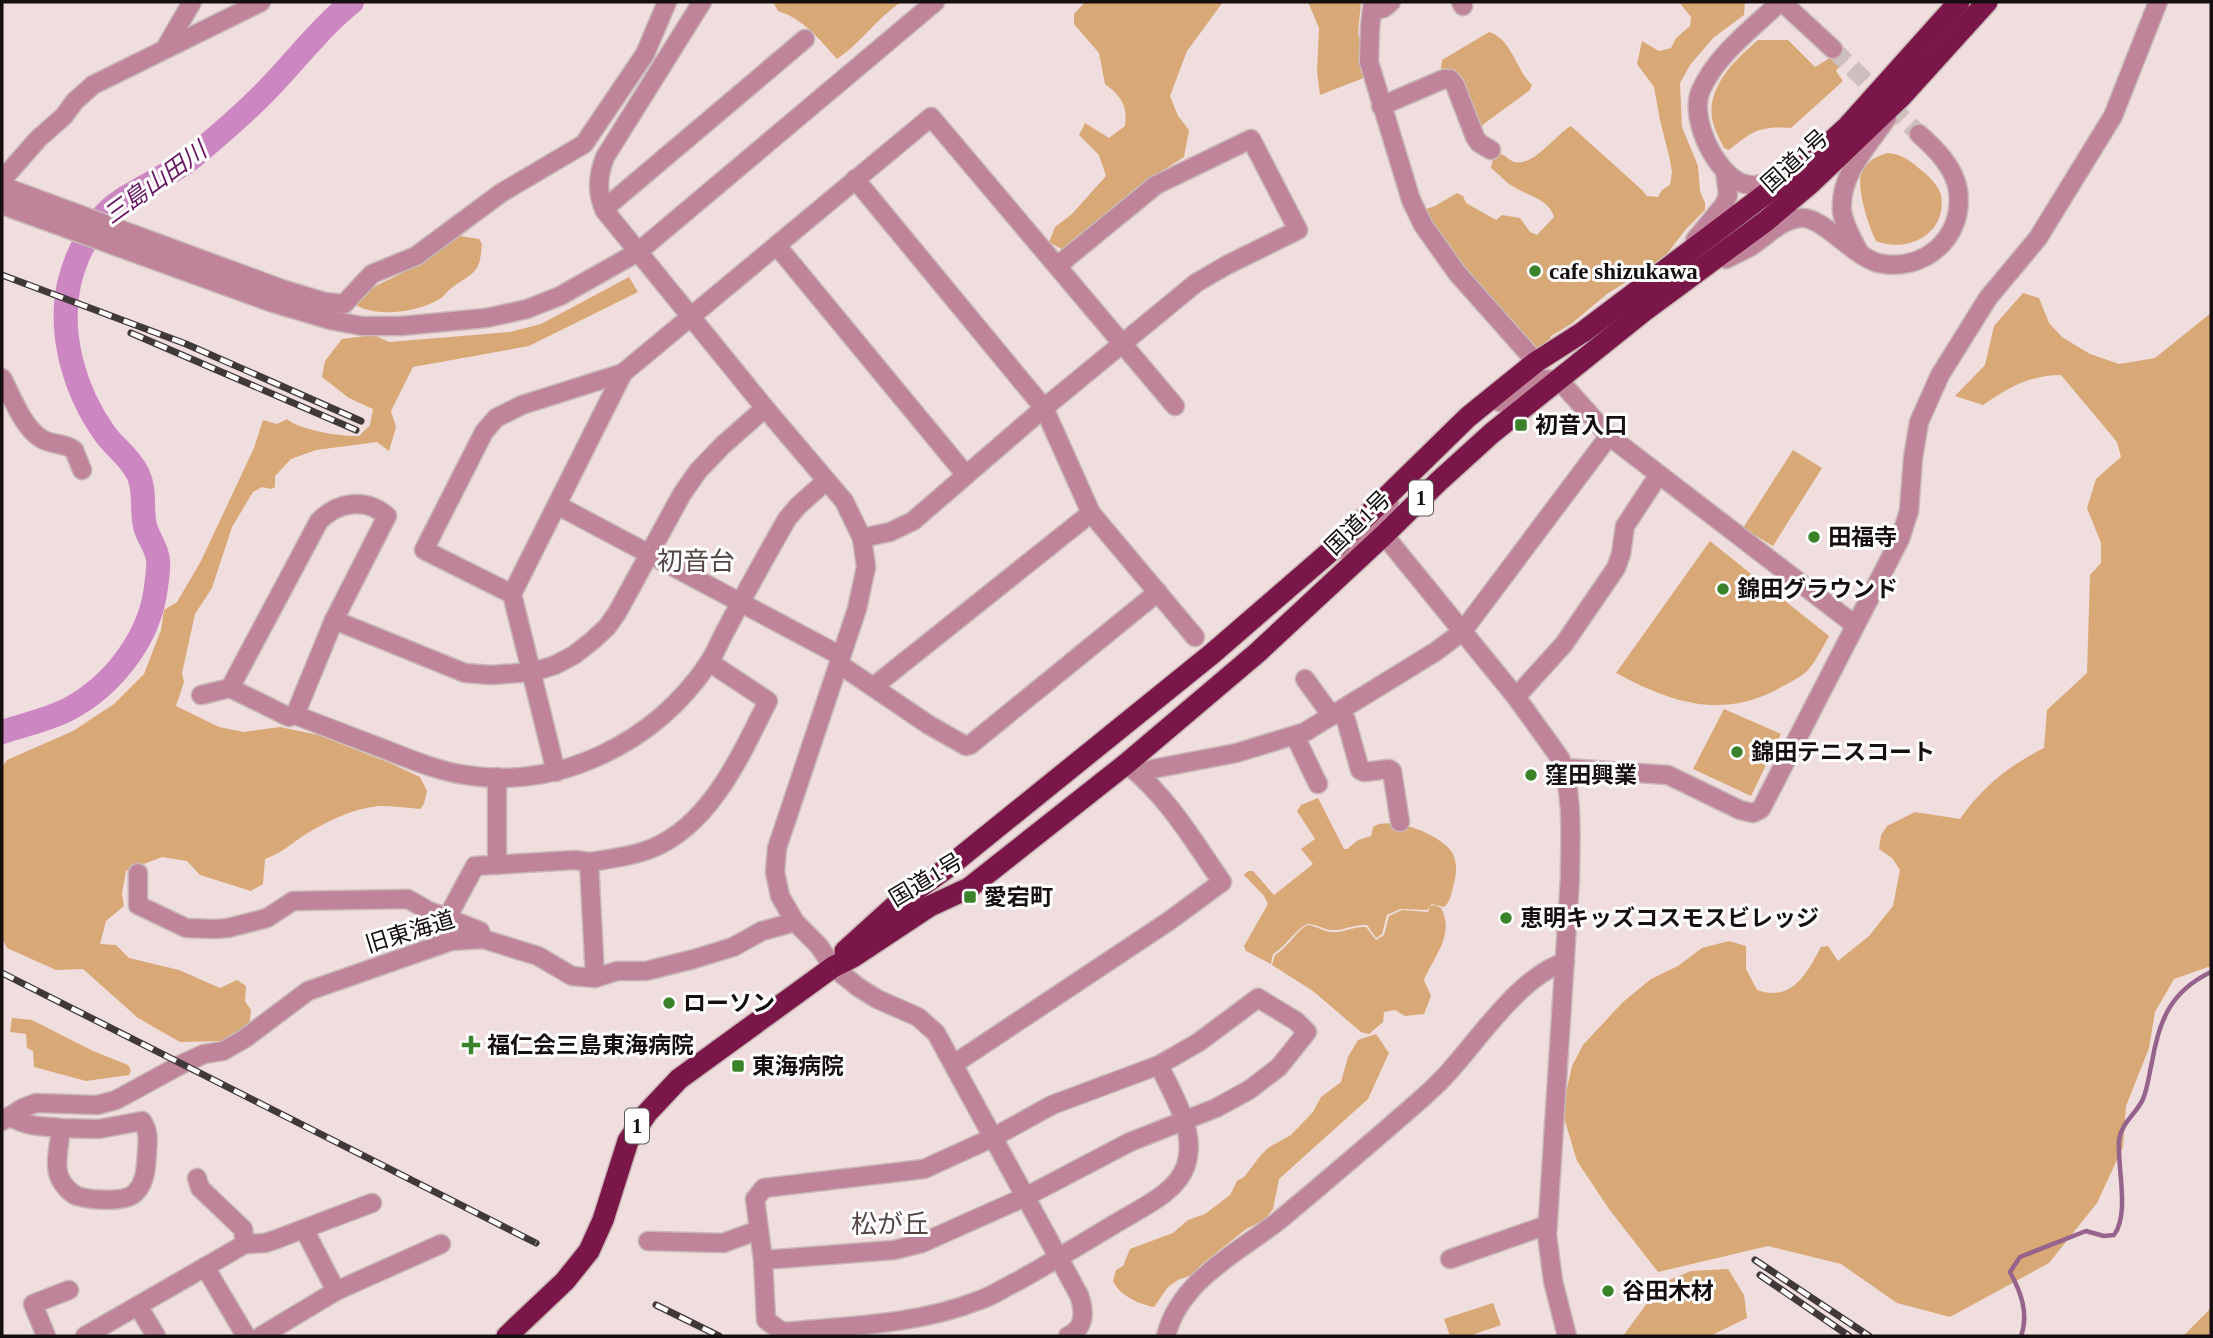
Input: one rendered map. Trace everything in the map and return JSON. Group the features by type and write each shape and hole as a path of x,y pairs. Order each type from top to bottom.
{"highway":[{"name":"国道1号","path":"833,967 857,938 1213,653 1332,550 1468,417 1536,362 1583,332 1812,159 1847,127 1959,2"},
{"name":"国道1号","path":"507,1336 565,1281 589,1251 603,1220 628,1141 647,1113 679,1079 833,967 853,957 930,906 969,888 1131,768 1257,653 1379,530 1644,311 1701,271 1784,206 1863,136 1987,2"}],"street":[{"path":"166,47 192,2"},
{"path":"5,172 93,85 261,2"},
{"path":"2,186 282,289 325,302 344,304 372,274 416,257 501,193 584,145 645,54 667,2"},
{"path":"702,2 605,157 599,189 604,209 844,501 862,538 866,553 865,579 777,848 775,873 780,896 794,922 818,946 833,967 867,993 918,1017 930,1026 954,1064 1084,1307 1080,1328 1068,1336"},
{"path":"2,205 273,303 330,320 362,326 401,326 486,318 527,309 560,296 638,252 935,2"},
{"path":"1391,2 1384,8 1373,6 1369,62 1411,200 1423,225 1474,296 1536,362"},
{"path":"1812,159 1764,184 1742,184 1726,170 1703,139 1697,118 1700,91 1717,62 1781,2 1833,50"},
{"path":"1564,768 1668,775 1740,810 1753,813 1761,809 1900,539 1909,511 1919,422 1940,375 1987,298 2038,238 2113,116 2158,2"},
{"path":"604,209 805,39"},
{"path":"1381,106 1444,79 1450,79 1455,85 1475,137 1479,143 1491,150"},
{"path":"1859,252 1842,212 1843,192 1849,172 1901,97"},
{"path":"512,594 424,550 484,432 496,418 522,405 623,373 931,117 1175,405"},
{"path":"1701,271 1750,247 1786,221 1800,218 1814,220 1833,236 1874,262 1905,265 1916,263 1938,249 1948,237 1958,206 1957,189 1950,169 1919,134"},
{"path":"862,538 902,528 1196,283 1298,230 1251,139 1156,186 1057,266"},
{"path":"1676,261 1724,205 1728,195 1726,170"},
{"path":"855,179 1044,408 1091,513 1195,637"},
{"path":"777,246 966,475"},
{"path":"556,772 512,594 623,373"},
{"path":"2,378 22,417 34,432 42,439 74,450 82,470"},
{"path":"1492,398 1507,403 1539,379 1559,380 1609,436 1855,625"},
{"path":"334,620 465,673 491,676 533,672 574,655 607,628 682,494 698,471 765,408"},
{"path":"1131,768 1236,753 1295,736 1435,652 1462,632 1609,436"},
{"path":"1516,697 1564,645 1616,568 1625,526 1658,476"},
{"path":"201,695 230,688 289,717 295,715 426,765 465,775 497,778 556,772 578,765 611,751 641,733 668,710 709,662 787,519 827,481"},
{"path":"1332,550 1349,550 1379,530 1390,511 1388,495"},
{"path":"230,688 319,521 344,505 352,503 369,506 387,516 334,620 295,715"},
{"path":"557,505 741,601 840,660 873,687 966,746 1158,592"},
{"path":"873,687 1091,513"},
{"path":"1379,530 1516,697 1560,758 1564,768 1570,824 1570,878 1547,1225 1553,1281 1567,1336"},
{"path":"447,918 472,868 575,860 589,862 625,856 656,846 699,813 723,784 768,701 709,662"},
{"path":"1306,679 1336,713 1346,720 1360,770 1392,771 1400,822"},
{"path":"1295,736 1318,784"},
{"path":"954,1064 1222,882 1180,821 1152,786 1131,768"},
{"path":"497,778 497,865"},
{"path":"589,862 596,978"},
{"path":"138,873 138,905 186,928 228,928 254,922 276,914 293,901 300,900 408,899 480,931 483,939"},
{"name":"旧東海道","path":"6,1119 36,1103 97,1105 116,1100 193,1059 223,1051 244,1039 308,991 452,941 483,939 538,956 572,976 596,978 617,971 646,971 718,952 762,931 794,922"},
{"path":"1166,1336 1171,1319 1193,1287 1231,1254 1272,1226 1321,1186 1430,1091 1529,982 1537,975 1564,962"},
{"path":"763,1260 894,1250 922,1243 1025,1197 1130,1142 1184,1121 1216,1108 1263,1081 1279,1068 1307,1032 1296,1021 1258,999 1199,1042 1159,1065 1052,1105 994,1137 924,1169 764,1188 755,1199 763,1260 765,1320 782,1332 894,1329 931,1314 981,1300 1059,1258 1159,1197 1182,1175 1187,1164 1189,1135 1184,1121 1159,1065"},
{"path":"6,1119 29,1125 99,1129 142,1121 147,1127 148,1135 146,1171 133,1196 116,1200 75,1195 65,1186 58,1174 61,1128"},
{"path":"197,1178 200,1188 243,1229 245,1244"},
{"path":"85,1336 245,1244 265,1243 372,1203"},
{"path":"1450,1259 1547,1225"},
{"path":"304,1228 336,1291"},
{"path":"648,1241 723,1242 759,1230"},
{"path":"261,1336 336,1291 441,1244"},
{"path":"205,1266 246,1336"},
{"path":"46,1336 33,1304 69,1290"},
{"path":"138,1306 156,1336"}],"shaded area":[{"path":"773,2 901,2 837,59 796,19 778,11"},
{"path":"1085,2 1223,2 1187,51 1170,96 1178,116 1189,130 1184,157 1146,181 1065,251 1049,242 1055,227 1072,214 1106,176 1099,155 1079,135 1085,123 1109,138 1125,126 1126,119 1122,102 1105,84 1099,53 1074,24 1074,14"},
{"path":"1308,2 1361,2 1358,33 1366,77 1320,95 1317,71 1319,28"},
{"path":"1679,2 1745,2 1744,15 1713,38 1690,65 1680,83 1682,127 1698,166 1705,210 1663,259 1607,294 1571,324 1551,336 1548,344 1536,351 1467,273 1424,214 1426,209 1457,193 1463,196 1466,203 1496,220 1502,215 1520,218 1530,232 1537,235 1554,217 1551,211 1543,202 1511,185 1491,168 1494,154 1499,153 1514,162 1529,160 1571,126 1647,196 1658,197 1662,190 1670,185 1672,172 1654,87 1637,64 1642,41 1659,51 1671,48 1676,38 1690,26 1691,17"},
{"path":"1489,32 1503,41 1532,85 1530,90 1477,131 1441,68 1442,60"},
{"path":"1758,40 1788,40 1815,67 1833,56 1841,64 1836,71 1843,81 1791,128 1757,131 1729,150 1724,148 1713,122 1714,95 1733,64"},
{"path":"1888,153 1902,156 1914,164 1933,181 1941,195 1942,208 1932,230 1923,237 1901,245 1876,241 1860,186 1864,167 1873,159"},
{"path":"460,236 479,239 482,244 479,264 473,273 441,298 422,307 399,312 375,311 356,305 356,300 367,291"},
{"path":"629,277 638,292 529,346 413,367 391,411 396,427 389,451 377,442 316,450 291,459 275,476 275,487 262,487 253,492 232,527 212,588 195,614 182,673 184,682 176,706 219,727 244,732 280,727 318,735 420,777 427,791 420,809 372,807 342,816 315,829 265,859 263,884 251,891 200,875 187,861 162,857 126,871 122,893 124,906 106,921 100,944 116,945 129,958 179,970 220,988 237,980 246,986 245,1001 251,1010 249,1030 223,1041 180,1042 138,1018 83,969 56,970 7,948 2,938 2,767 7,760 73,731 114,704 144,674 161,630 164,610 177,602 201,561 254,448 263,420 277,424 287,419 321,432 359,436 370,425 373,409 349,398 322,377 325,361 342,339 374,335 389,342 510,332 541,324"},
{"path":"2023,293 2039,298 2049,323 2062,337 2090,354 2119,364 2155,358 2211,313 2211,966 2174,979 2155,1012 2149,1048 2126,1106 2123,1147 2097,1203 2049,1263 1950,1317 1897,1303 1841,1264 1768,1246 1658,1272 1609,1209 1577,1161 1562,1111 1572,1066 1583,1045 1623,1002 1651,979 1678,966 1702,948 1729,941 1746,946 1746,969 1757,990 1769,993 1780,992 1797,984 1821,947 1828,946 1838,961 1869,936 1893,906 1900,870 1892,858 1879,849 1881,835 1887,826 1915,812 1960,819 1998,778 2044,748 2047,710 2087,673 2090,575 2101,563 2101,543 2087,508 2096,479 2121,457 2117,442 2061,375 2039,377 2020,384 1983,405 1955,396 1985,365 1994,326"},
{"path":"1793,450 1822,468 1773,546 1743,528"},
{"name":"錦田グラウンド","path":"1710,541 1829,636 1813,664 1802,675 1774,691 1733,704 1713,705 1674,698 1616,673"},
{"name":"錦田テニスコート","path":"1724,709 1781,734 1751,796 1693,769"},
{"path":"1318,798 1344,849 1371,836 1373,827 1381,824 1404,825 1439,840 1453,854 1456,862 1451,896 1444,907 1432,904 1427,910 1400,909 1387,915 1382,934 1376,938 1367,925 1331,930 1307,924 1273,954 1271,964 1246,951 1244,946 1268,904 1244,875 1253,871 1274,895 1313,864 1301,849 1315,839 1297,811 1301,805"},
{"path":"1430,906 1441,908 1446,927 1442,945 1424,980 1431,996 1424,1014 1405,1016 1395,1010 1384,1012 1383,1022 1369,1034 1361,1032 1313,991 1272,965 1275,955 1307,925 1331,932 1366,927 1376,940 1384,935 1389,916 1402,910 1428,912"},
{"path":"12,1018 32,1020 93,1051 128,1065 131,1070 129,1075 86,1081 34,1067 33,1051 27,1048 26,1034 10,1032"},
{"path":"1376,1034 1389,1053 1368,1099 1279,1179 1273,1209 1264,1220 1246,1229 1192,1275 1168,1287 1154,1307 1136,1301 1120,1291 1113,1281 1116,1270 1123,1266 1130,1249 1173,1233 1188,1220 1205,1214 1230,1195 1237,1181 1244,1177 1261,1155 1291,1135 1313,1112 1321,1097 1341,1082 1348,1057 1358,1040"},
{"path":"1728,1269 1744,1295 1747,1318 1710,1336 1623,1336 1662,1283 1691,1271"},
{"path":"1493,1303 1501,1325 1469,1336 1450,1336 1444,1319"},
{"path":"2211,1308 2211,1336 2183,1336"}],"waterway":[{"name":"三島山田川","path":"2,732 67,710 84,700 114,674 137,642 146,624 156,587 158,560 145,526 143,493 138,474 94,418 72,362 66,303 69,284 83,246 93,229 113,206 184,164 203,148 268,89 352,2"},
{"path":"2021,1336 2023,1303 2010,1272 2020,1257 2086,1231 2104,1236 2114,1235 2119,1226 2122,1203 2120,1134 2143,1099 2155,1047 2169,1008 2186,988 2211,972"}],"tunnel":[{"path":"1833,49 1919,134"}],"railway":[{"path":"2,275 186,344 361,421"},
{"path":"131,333 356,430"},
{"path":"2,973 536,1243"},
{"path":"1755,1260 1869,1336"},
{"path":"1760,1275 1849,1336"},
{"path":"656,1305 719,1336"}],"place":[{"name":"cafe shizukawa","path":"1535,271"},
{"name":"初音入口","path":"1521,425"},
{"name":"田福寺","path":"1814,537"},
{"name":"錦田グラウンド","path":"1723,589"},
{"name":"錦田テニスコート","path":"1737,752"},
{"name":"窪田興業","path":"1531,775"},
{"name":"愛宕町","path":"970,897"},
{"name":"恵明キッズコスモスビレッジ","path":"1506,918"},
{"name":"ローソン","path":"669,1003"},
{"name":"福仁会三島東海病院","path":"471,1045"},
{"name":"東海病院","path":"738,1066"},
{"name":"谷田木材","path":"1608,1291"}],"district":[{"name":"初音台","path":"696,561"},
{"name":"松が丘","path":"890,1224"}]}
